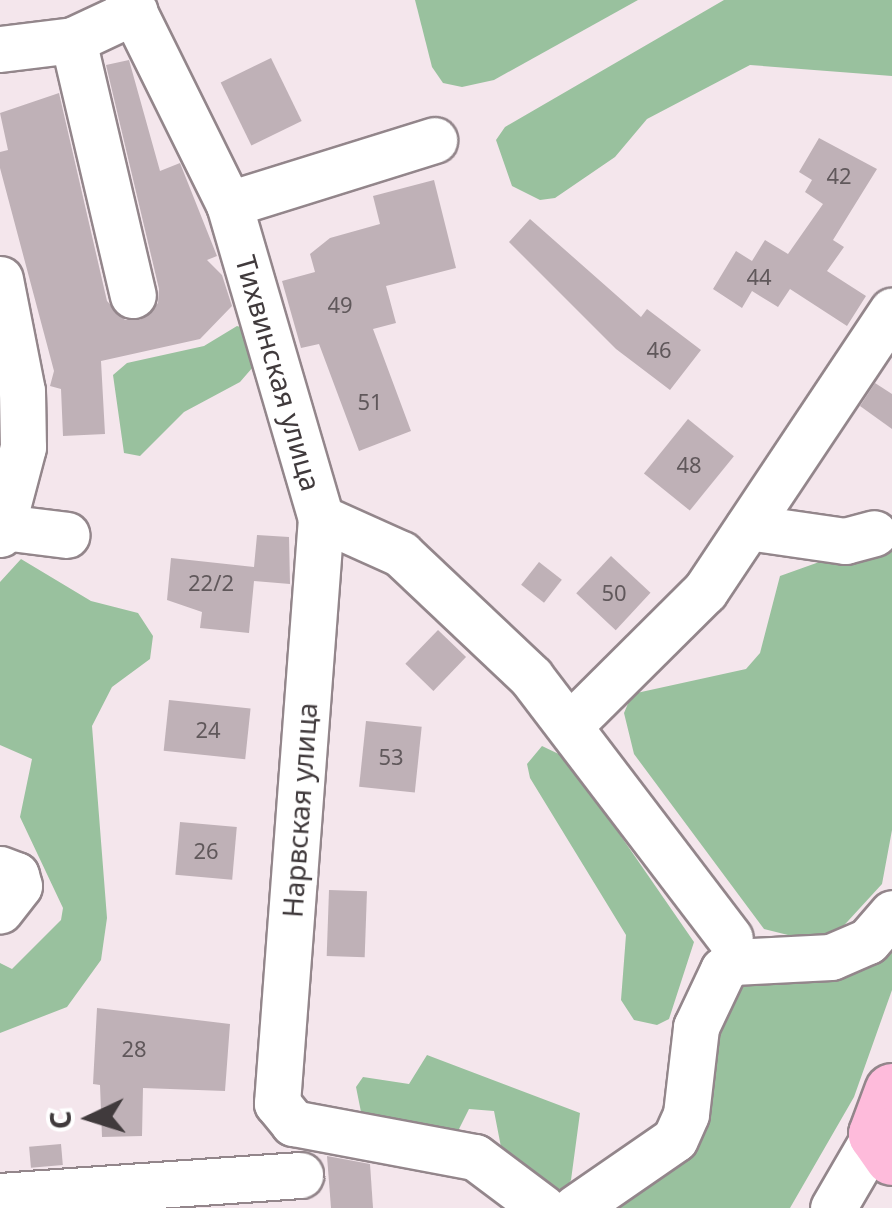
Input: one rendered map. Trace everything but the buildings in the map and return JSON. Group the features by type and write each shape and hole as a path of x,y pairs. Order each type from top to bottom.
{"street":[{"path":"0,49 73,40 132,5"},
{"name":"Тихвинская улица","path":"132,5 229,204 322,518 401,554 573,722 730,938"},
{"path":"73,40 133,296"},
{"path":"229,204 434,140"},
{"path":"0,278 22,390 23,446 2,530 66,535"},
{"path":"573,722 680,620 748,527 892,311"},
{"path":"848,378 892,380"},
{"name":"Нарвская улица","path":"322,518 276,1103 293,1123 475,1157 543,1208"},
{"path":"748,527 845,540 874,533"},
{"path":"0,869 19,886 0,910"},
{"path":"576,1208 674,1138 686,1114 696,1027 723,970 732,962 831,957 868,940 892,913"},
{"path":"832,1208 887,1127"},
{"path":"0,1196 300,1175"}],"green space":[{"path":"415,0 638,0 494,80 462,87 443,83 432,67"},
{"path":"724,0 892,0 892,76 750,65 647,119 615,157 555,198 540,200 512,186 496,140 505,127"},
{"path":"237,326 247,329 253,367 240,382 184,412 140,456 124,453 113,375 127,363 204,346"},
{"path":"892,536 892,830 882,884 837,933 796,937 764,929 634,754 624,713 632,694 746,669 760,653 780,576"},
{"path":"21,559 91,601 138,613 153,636 150,659 112,687 92,726 107,918 101,960 67,1007 0,1033 0,963 12,969 61,920 63,908 20,817 32,759 0,745 0,582"},
{"path":"542,746 567,758 694,942 669,1019 657,1025 634,1020 621,1000 626,935 530,778 527,764"},
{"path":"892,945 892,990 854,1097 790,1208 604,1208 692,1156 713,1049 727,1004 743,984"},
{"path":"427,1055 580,1113 571,1180 562,1193 501,1147 494,1111 469,1109 457,1133 361,1112 356,1087 363,1077 409,1084"}]}
